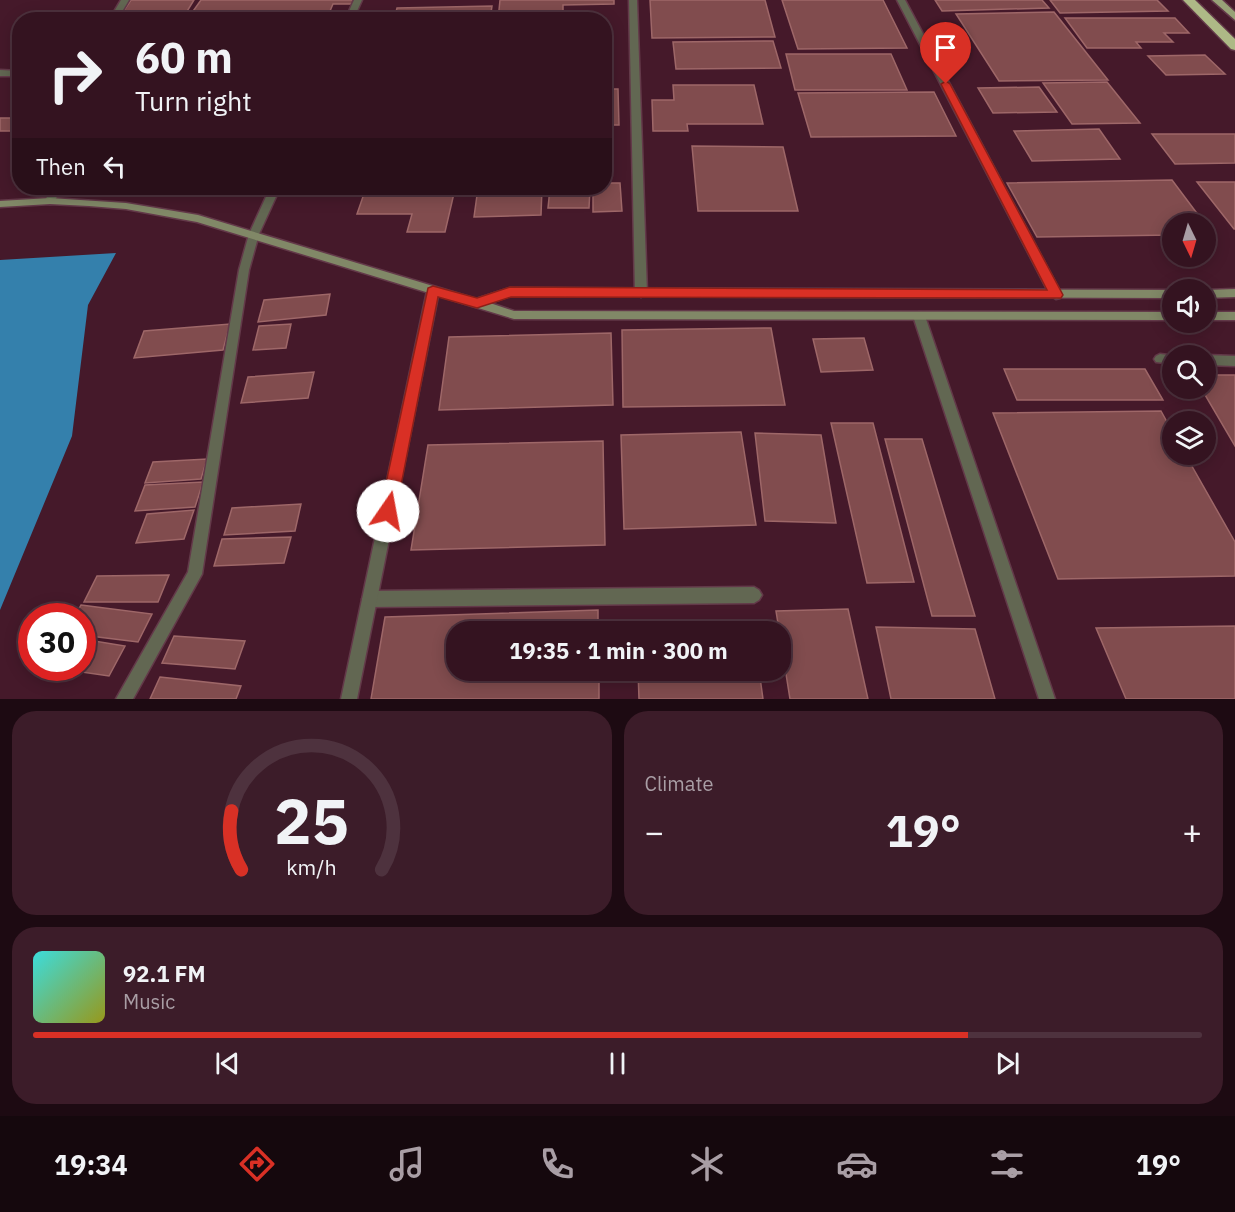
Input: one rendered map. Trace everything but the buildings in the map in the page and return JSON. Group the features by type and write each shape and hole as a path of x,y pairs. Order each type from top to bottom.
{"highway":[{"path":"1189,0 1235,46"}],"main road":[{"path":"1217,0 1235,17"},
{"path":"0,204 50,201 126,206 198,219 254,234 514,315 1162,316"},
{"path":"477,303 510,292 1162,294"},
{"path":"1216,294 1235,293"},
{"path":"1216,316 1235,316"}],"street":[{"path":"633,0 641,293"},
{"path":"901,0 1056,295"},
{"path":"50,201 53,195"},
{"path":"124,699 195,574 244,270 254,234 272,195"},
{"path":"349,699 433,291"},
{"path":"919,316 1047,699"},
{"path":"1216,360 1235,361"},
{"path":"369,599 754,595"}],"water":[{"path":"116,253 88,305 72,436 0,610 0,260"}],"route":[{"path":"388,511 433,291 477,303 510,292 1056,295 946,84"}]}
